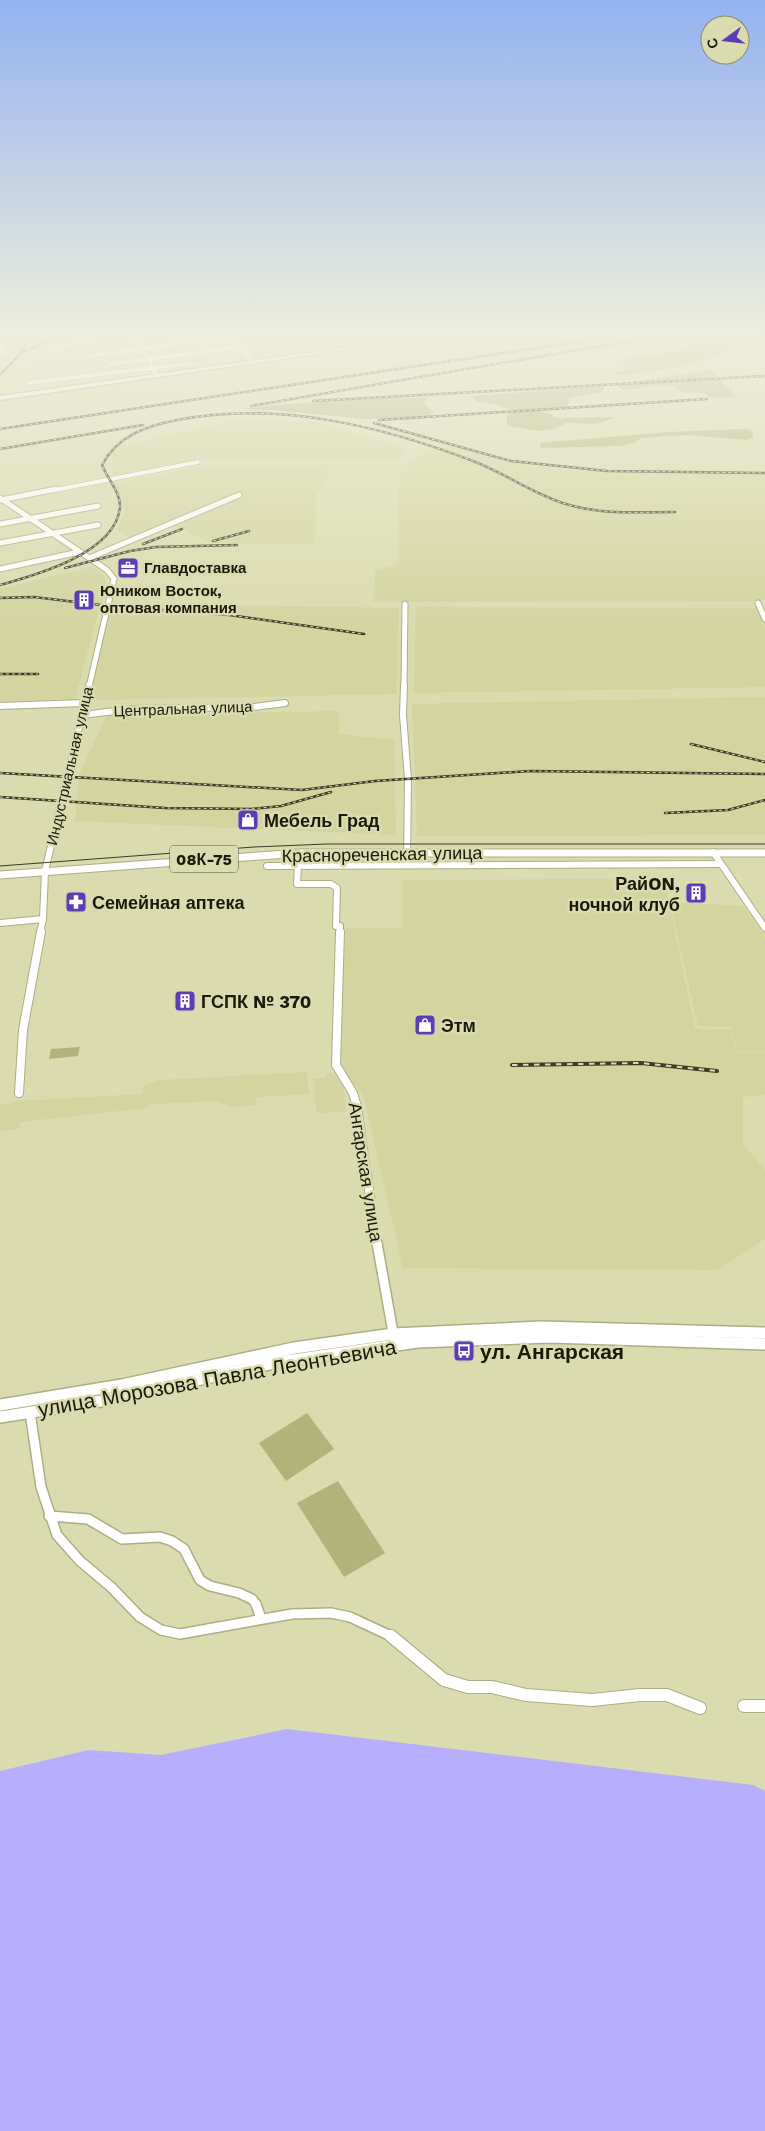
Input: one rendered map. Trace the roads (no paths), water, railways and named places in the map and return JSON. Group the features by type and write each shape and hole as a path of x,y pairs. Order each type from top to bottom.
{"main road":[{"name":"Краснореченская улица","path":"0,874 300,853 765,852"},
{"name":"улица Морозова Павла Леонтьевича","path":"0,1405 122,1385 294,1348 541,1327 765,1333"},
{"name":"улица Морозова Павла Леонтьевича","path":"0,1417 118,1398 279,1362 394,1339 551,1337 765,1344"}],"street":[{"path":"1,499 198,462"},
{"path":"89,558 239,495"},
{"name":"Индустриальная улица","path":"1,499 112,575 114,584 45,871 43,919 23,1030 19,1093"},
{"path":"0,524 98,506"},
{"path":"0,544 98,526"},
{"path":"0,569 79,552"},
{"path":"758,603 765,618"},
{"path":"405,604 403,715 408,779 408,864"},
{"path":"0,706 84,703"},
{"name":"Центральная улица","path":"82,715 132,709 254,707 285,703"},
{"path":"713,852 765,928"},
{"path":"267,866 720,864"},
{"name":"Ангарская улица","path":"298,865 298,884 331,884 337,888 336,926 340,926 336,1065 353,1093 357,1107 373,1220 394,1339"},
{"path":"0,923 43,919"},
{"path":"30,1412 41,1487 49,1516 57,1535 80,1561 111,1587 140,1616 161,1630 180,1634 292,1614 331,1613 350,1616 389,1634 444,1680 468,1687 492,1687 526,1695 592,1700 640,1695 667,1695 700,1708"},
{"path":"49,1516 88,1519 116,1537 128,1540 154,1536 165,1538 180,1545 187,1550 196,1574 202,1583 249,1597 256,1604 260,1619"},
{"path":"744,1706 765,1706"}],"tram line":[{"path":"0,866 254,847 327,844 765,844"}],"railway":[{"path":"0,449 87,434"},
{"path":"0,585 72,560 105,537 115,523 120,502 102,465 116,447 133,434"},
{"path":"392,434 473,461 542,495 579,508 606,511 675,512"},
{"path":"415,434 511,461 607,471 765,473"},
{"path":"143,544 182,529"},
{"path":"213,541 249,531"},
{"path":"65,568 130,551 156,547 237,545"},
{"path":"0,598 34,597 109,606 229,615 364,634"},
{"path":"0,674 38,674"},
{"path":"691,744 765,762"},
{"path":"0,773 302,790 375,781 530,771 765,774"},
{"path":"0,797 165,808 251,809 281,806 331,792"},
{"path":"665,813 728,810 765,800"},
{"path":"512,1065 641,1063 717,1071"}],"place":[{"name":"Главдоставка","path":"128,568"},
{"name":"Юником Восток, оптовая компания","path":"84,600"},
{"name":"Мебель Град","path":"248,820"},
{"name":"РайON, ночной клуб","path":"696,893"},
{"name":"Семейная аптека","path":"76,902"},
{"name":"ГСПК № 370","path":"185,1001"},
{"name":"Этм","path":"425,1025"},
{"name":"ул. Ангарская","path":"464,1351"}]}
